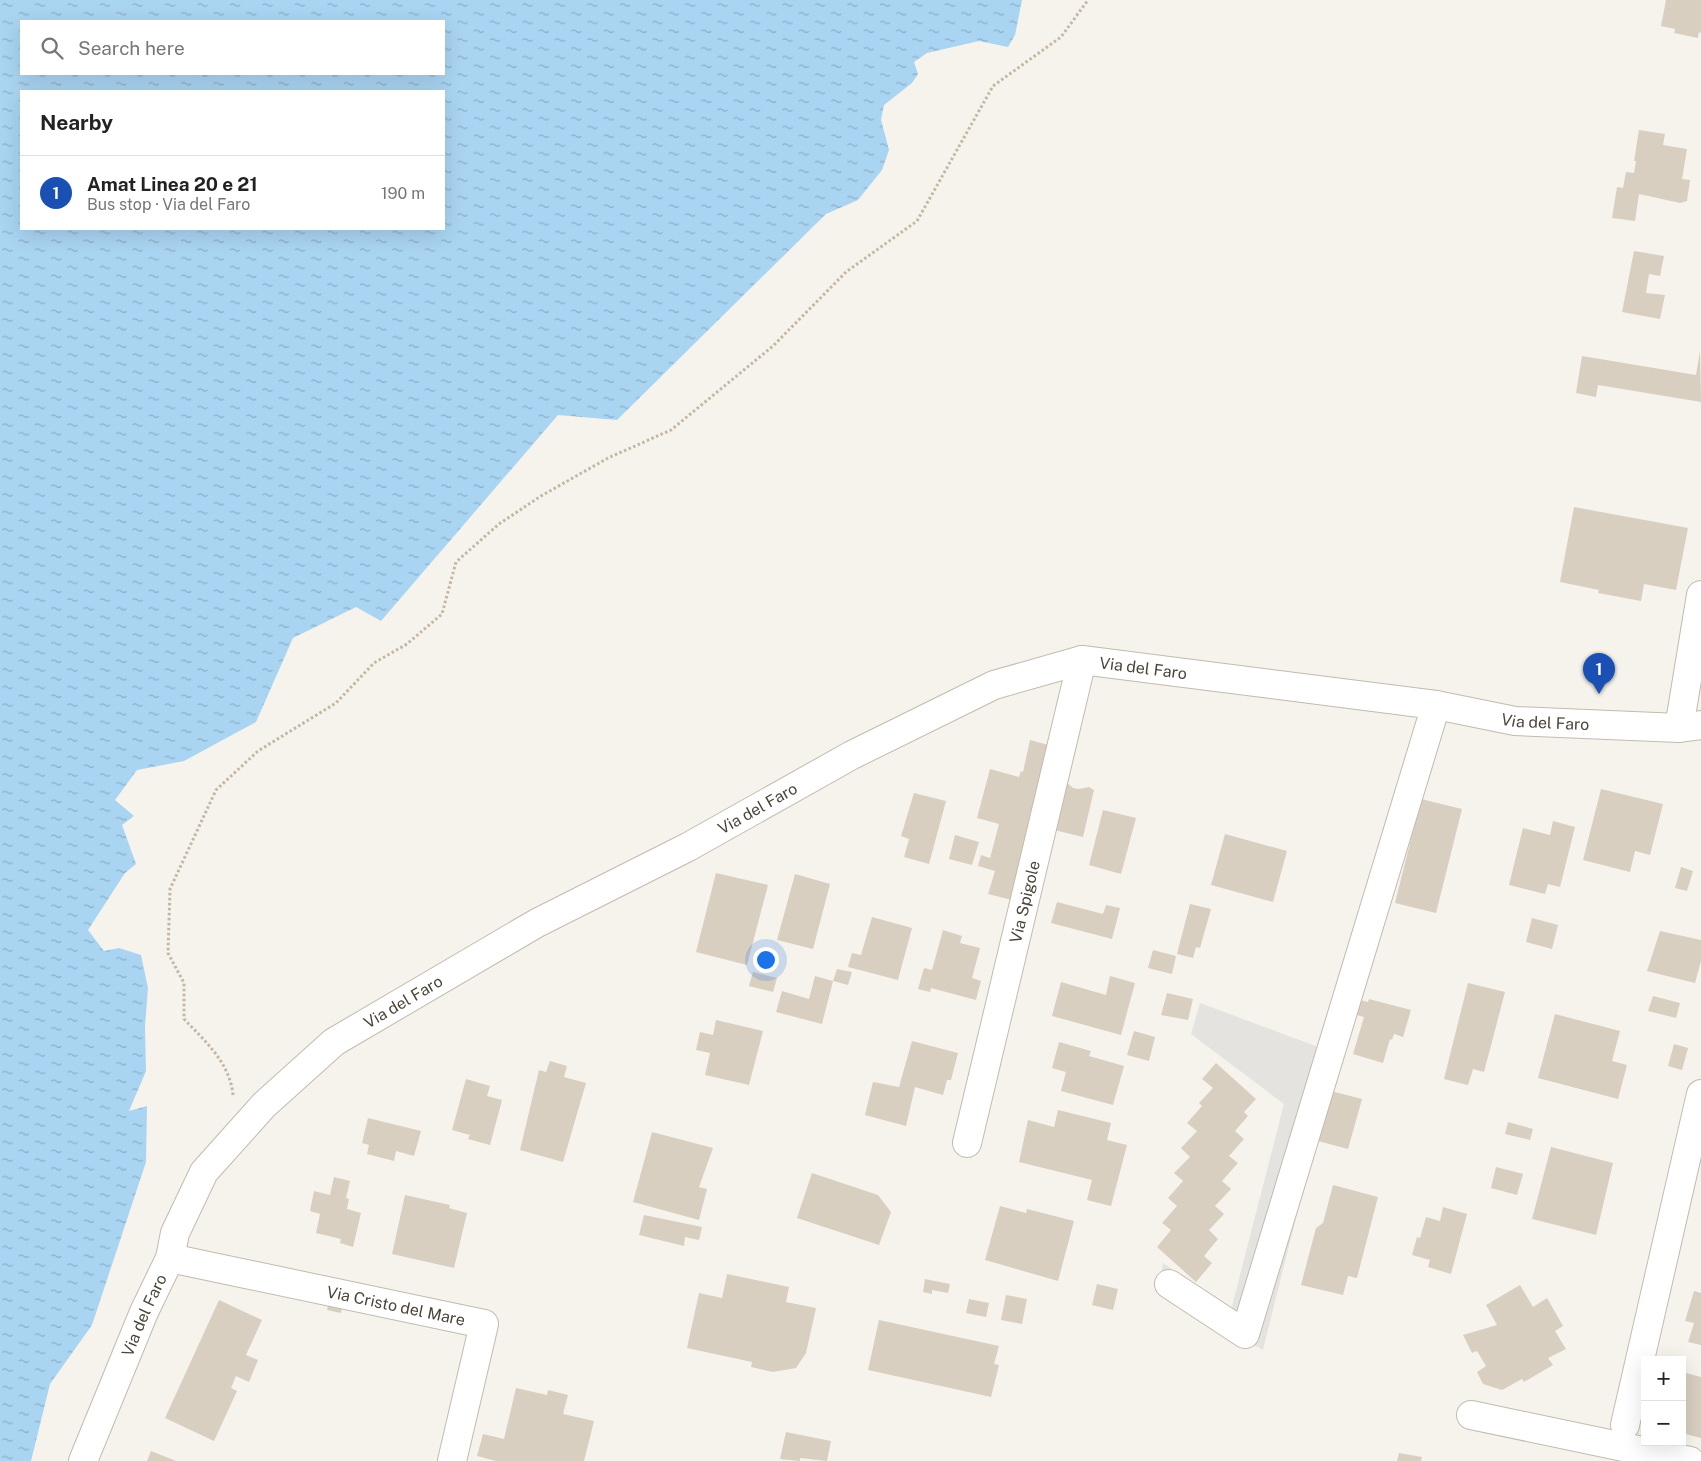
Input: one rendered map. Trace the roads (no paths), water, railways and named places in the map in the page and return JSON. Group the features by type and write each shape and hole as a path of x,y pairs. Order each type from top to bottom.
{"street":[{"path":"1690,726 1701,595"},
{"name":"Via del Faro","path":"83,1461 144,1312 170,1258 175,1233 204,1172 264,1105 334,1042 538,923 688,847 852,755 994,684 1082,660 1436,705 1515,721 1690,726"},
{"name":"Via Spigole","path":"967,1143 1082,660"},
{"path":"1169,1284 1245,1334 1436,705"},
{"path":"1625,1425 1701,1094"},
{"name":"Via Cristo del Mare","path":"170,1258 484,1324 452,1461"},
{"path":"1471,1415 1690,1461"}],"water":[{"path":"0,0 1022,0 1015,35 1008,47 979,41 927,53 914,62 918,74 912,83 884,105 881,120 889,150 882,170 858,200 826,214 617,420 558,415 381,621 356,607 293,638 256,722 184,761 137,770 115,800 134,816 122,825 136,864 125,873 88,930 104,951 119,948 141,955 148,988 145,1026 146,1071 129,1111 147,1106 146,1162 92,1325 50,1384 31,1461 0,1461"}],"place":[{"name":"Amat Linea 20 e 21","path":"1599,694"}]}
